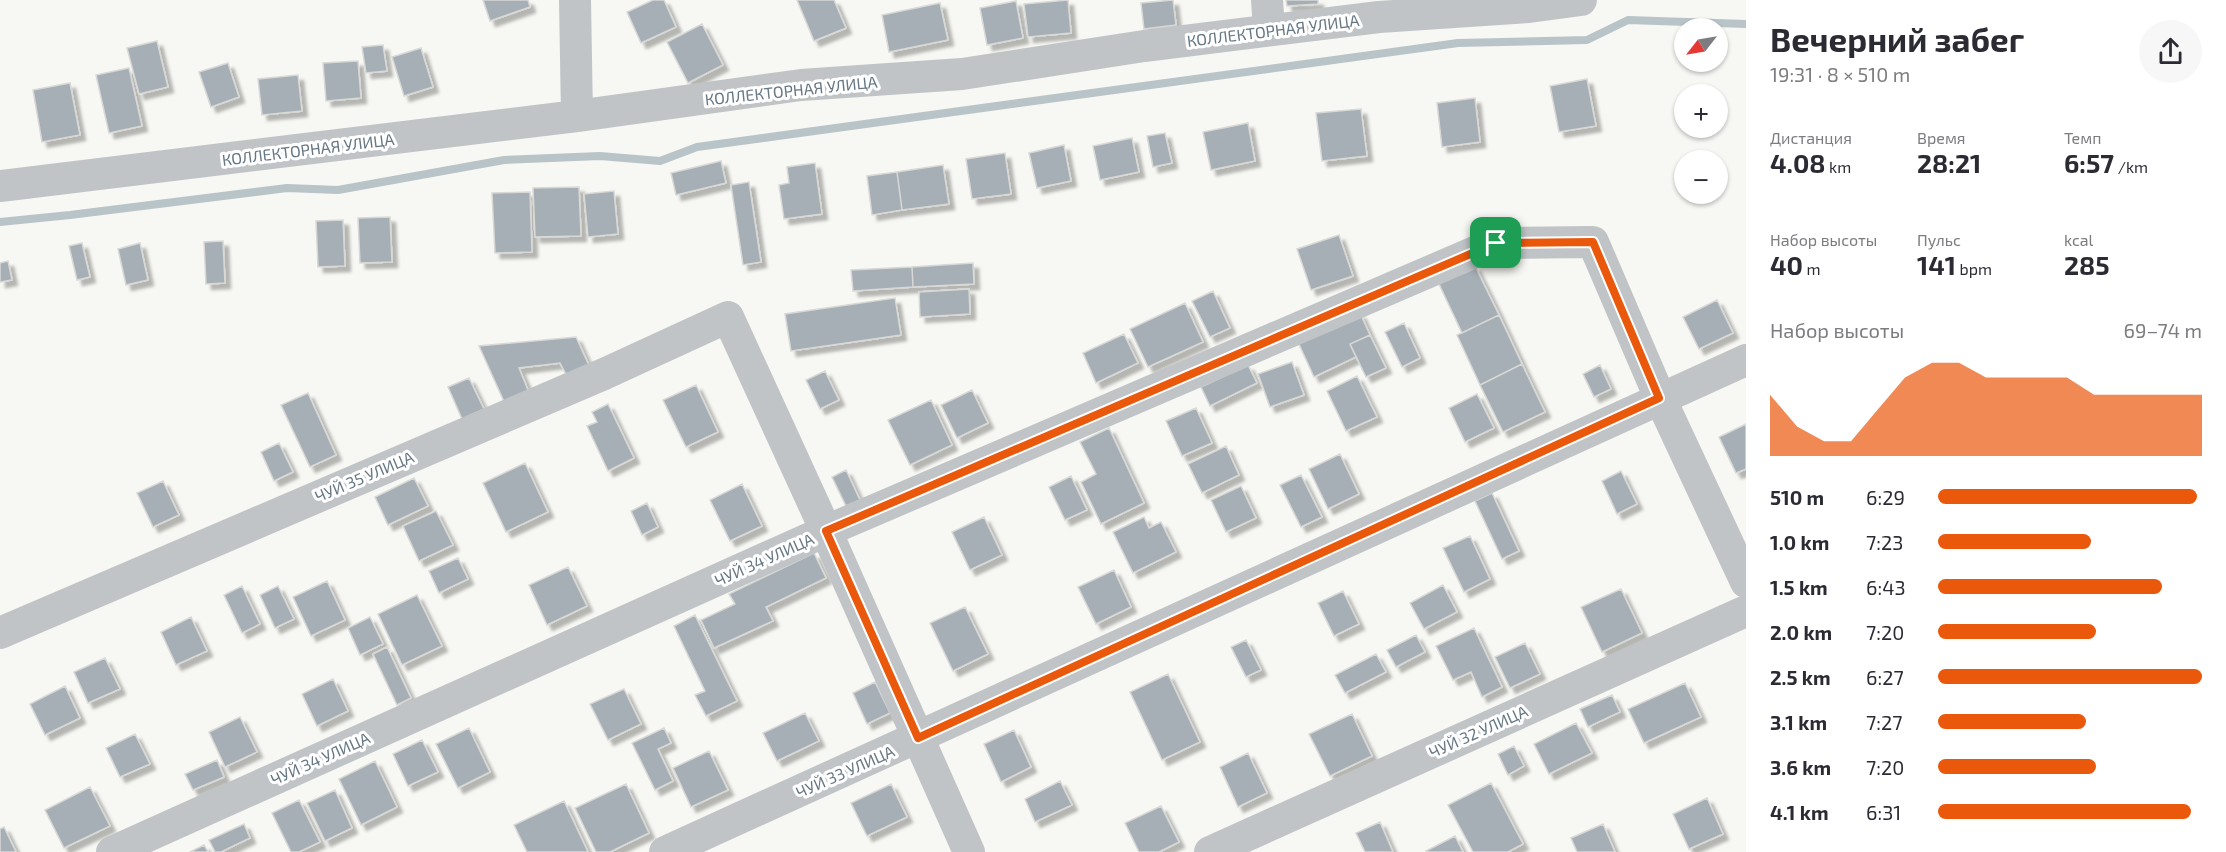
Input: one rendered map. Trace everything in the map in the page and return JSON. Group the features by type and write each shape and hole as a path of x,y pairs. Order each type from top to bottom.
{"street":[{"path":"575,0 577,116"},
{"name":"КОЛЛЕКТОРНАЯ УЛИЦА","path":"0,186 577,116 801,85 962,74 1144,46 1268,15 1378,17 1528,8 1581,0"},
{"name":"ЧУЙ 34 УЛИЦА","path":"112,852 826,531 1496,243 1593,242 1659,398"},
{"name":"ЧУЙ 35 УЛИЦА","path":"0,633 604,374 728,318 826,531"},
{"name":"ЧУЙ 33 УЛИЦА","path":"665,852 1746,360"},
{"path":"1659,398 1746,582"},
{"path":"826,531 969,852"},
{"name":"ЧУЙ 32 УЛИЦА","path":"1209,852 1746,611"}],"building":[{"path":"483,0 528,0 530,7 490,21"},
{"path":"653,0 664,0 676,27 641,43 627,12"},
{"path":"797,0 834,0 846,28 814,41"},
{"path":"1068,0 1071,33 1028,37 1024,4"},
{"path":"1173,0 1176,25 1144,29 1141,3"},
{"path":"1286,0 1318,0 1318,4 1287,6"},
{"path":"1016,1 1023,38 987,45 980,8"},
{"path":"940,3 948,40 889,52 882,15"},
{"path":"702,24 723,65 688,83 667,42"},
{"path":"157,41 168,87 139,94 127,48"},
{"path":"383,45 387,71 366,73 362,47"},
{"path":"421,48 433,87 404,96 392,57"},
{"path":"358,61 361,98 326,101 323,63"},
{"path":"228,63 239,97 211,107 199,72"},
{"path":"129,68 142,126 109,133 96,75"},
{"path":"298,75 302,111 262,115 258,79"},
{"path":"1587,79 1596,126 1559,132 1550,86"},
{"path":"70,83 80,135 42,142 33,90"},
{"path":"1475,98 1480,142 1442,147 1437,103"},
{"path":"1361,109 1367,156 1322,161 1316,113"},
{"path":"1248,123 1255,161 1211,170 1203,132"},
{"path":"1165,133 1172,163 1153,167 1147,136"},
{"path":"1132,138 1139,172 1100,180 1093,146"},
{"path":"1064,145 1071,181 1037,188 1029,153"},
{"path":"1005,153 1011,194 972,199 966,159"},
{"path":"721,161 726,183 676,195 671,173"},
{"path":"815,163 822,214 784,219 779,185 789,183 787,167"},
{"path":"943,165 949,204 902,210 897,172"},
{"path":"897,172 902,210 872,215 867,176"},
{"path":"749,182 761,262 743,265 731,185"},
{"path":"579,187 581,236 535,237 533,188"},
{"path":"614,191 618,234 588,237 584,194"},
{"path":"530,192 532,252 495,253 492,193"},
{"path":"390,217 392,262 360,263 358,218"},
{"path":"343,220 345,266 318,267 316,221"},
{"path":"1339,235 1353,276 1311,290 1297,249"},
{"path":"223,241 225,283 206,284 204,242"},
{"path":"82,243 90,277 77,280 69,246"},
{"path":"140,243 148,280 126,285 118,249"},
{"path":"8,261 12,280 0,282 0,263"},
{"path":"973,263 974,284 913,287 912,267"},
{"path":"1475,266 1499,315 1462,333 1439,284"},
{"path":"912,267 913,287 853,291 851,270"},
{"path":"969,289 970,314 920,317 919,292"},
{"path":"1213,291 1230,328 1210,337 1192,301"},
{"path":"895,298 901,335 791,351 785,314"},
{"path":"1717,300 1733,333 1699,349 1683,317"},
{"path":"1185,303 1203,342 1148,367 1130,329"},
{"path":"1360,313 1370,335 1350,344 1356,357 1314,377 1298,342"},
{"path":"1499,315 1522,364 1480,385 1457,335"},
{"path":"1404,323 1420,358 1402,367 1385,332"},
{"path":"1124,334 1138,363 1096,383 1083,353"},
{"path":"1370,335 1386,368 1366,377 1350,344"},
{"path":"576,337 591,370 569,380 560,363 519,368 530,395 506,406 479,346"},
{"path":"1292,362 1304,395 1270,407 1258,374"},
{"path":"1522,364 1545,412 1503,432 1480,385"},
{"path":"1248,365 1257,383 1210,406 1201,387"},
{"path":"1600,365 1611,389 1594,397 1583,374"},
{"path":"825,371 839,400 820,409 806,380"},
{"path":"1357,376 1377,417 1346,431 1327,391"},
{"path":"469,378 484,409 462,419 448,387"},
{"path":"696,385 718,432 686,447 663,400"},
{"path":"972,390 988,423 957,438 941,405"},
{"path":"308,393 336,455 310,467 281,405"},
{"path":"1477,394 1494,428 1465,442 1449,408"},
{"path":"931,400 952,445 910,465 888,420"},
{"path":"608,404 634,458 608,471 587,426 597,422 592,412"},
{"path":"1196,408 1212,443 1182,456 1166,421"},
{"path":"1746,424 1746,469 1736,473 1719,437"},
{"path":"1109,428 1144,503 1101,524 1081,482 1096,474 1080,442"},
{"path":"279,443 293,472 274,481 261,452"},
{"path":"1226,446 1239,475 1202,493 1188,464"},
{"path":"1340,454 1359,494 1328,509 1309,469"},
{"path":"525,463 548,512 506,532 483,483"},
{"path":"846,470 860,500 846,506 832,477"},
{"path":"1621,471 1637,504 1617,514 1602,481"},
{"path":"1301,475 1322,517 1301,527 1280,485"},
{"path":"1071,476 1087,510 1065,520 1049,487"},
{"path":"414,478 428,506 388,525 375,497"},
{"path":"163,481 179,515 153,527 137,493"},
{"path":"742,484 762,526 730,541 710,500"},
{"path":"1241,486 1256,518 1226,532 1211,500"},
{"path":"1492,493 1519,551 1502,559 1475,501"},
{"path":"647,503 658,527 642,535 631,511"},
{"path":"436,511 453,545 419,561 403,526"},
{"path":"984,517 1002,555 970,570 952,532"},
{"path":"1144,517 1149,528 1161,522 1176,552 1133,573 1113,532"},
{"path":"1470,536 1490,579 1464,592 1443,548"},
{"path":"814,553 826,578 766,607 773,621 714,648 701,620 735,604 729,594"},
{"path":"458,558 468,579 439,593 429,571"},
{"path":"568,567 587,606 547,625 529,585"},
{"path":"1114,570 1131,607 1096,624 1078,587"},
{"path":"327,581 345,620 311,636 293,597"},
{"path":"1443,585 1457,612 1424,629 1410,603"},
{"path":"242,586 260,624 242,633 224,595"},
{"path":"278,586 294,619 275,628 260,595"},
{"path":"1621,589 1642,633 1602,652 1581,607"},
{"path":"1343,591 1359,624 1334,636 1318,603"},
{"path":"417,595 442,646 402,665 378,614"},
{"path":"965,607 988,654 953,671 930,623"},
{"path":"695,615 737,701 706,716 695,695 705,691 674,626"},
{"path":"191,617 207,651 176,665 161,632"},
{"path":"370,617 383,644 360,655 348,628"},
{"path":"1474,628 1502,687 1482,697 1471,672 1453,680 1436,646"},
{"path":"1416,635 1425,652 1396,667 1387,650"},
{"path":"1246,640 1261,670 1246,677 1231,647"},
{"path":"1525,643 1540,674 1510,688 1495,657"},
{"path":"387,647 411,698 397,705 373,654"},
{"path":"1376,654 1386,672 1345,693 1335,675"},
{"path":"105,658 120,689 88,703 74,672"},
{"path":"1168,674 1200,742 1162,760 1130,692"},
{"path":"333,679 348,711 317,726 302,694"},
{"path":"875,682 890,713 867,724 853,693"},
{"path":"1685,683 1701,717 1644,743 1628,709"},
{"path":"65,686 80,718 45,735 30,704"},
{"path":"624,689 641,724 608,740 590,704"},
{"path":"1612,695 1620,712 1588,727 1580,709"},
{"path":"805,713 819,741 777,761 763,733"},
{"path":"1352,714 1372,756 1330,776 1309,734"},
{"path":"240,717 257,752 225,767 209,732"},
{"path":"1576,723 1592,753 1549,774 1534,744"},
{"path":"469,728 490,772 458,788 436,744"},
{"path":"664,728 671,743 658,749 673,781 655,790 632,743"},
{"path":"1014,730 1031,767 1001,782 984,744"},
{"path":"135,734 150,764 120,777 106,748"},
{"path":"422,740 438,772 408,786 393,754"},
{"path":"1514,746 1524,766 1508,775 1498,754"},
{"path":"709,751 728,790 691,807 673,768"},
{"path":"1248,753 1267,793 1238,807 1220,767"},
{"path":"217,760 224,777 193,790 185,774"},
{"path":"375,761 397,807 361,825 339,779"},
{"path":"1060,781 1072,805 1035,822 1025,799"},
{"path":"1491,783 1523,844 1508,852 1473,852 1448,805"},
{"path":"626,784 649,833 610,852 596,852 575,808"},
{"path":"891,784 907,817 867,836 851,803"},
{"path":"90,787 110,826 64,848 45,810"},
{"path":"335,790 352,828 325,841 307,803"},
{"path":"1707,798 1723,834 1689,849 1673,814"},
{"path":"299,800 320,842 299,852 291,852 272,813"},
{"path":"564,801 588,852 527,852 514,825"},
{"path":"1161,806 1179,842 1159,852 1139,852 1125,823"},
{"path":"1380,822 1393,852 1365,852 1356,833"},
{"path":"244,824 250,838 221,852 215,852 209,840"},
{"path":"1603,824 1615,852 1577,852 1571,838"},
{"path":"4,827 16,852 0,852 0,829"},
{"path":"1455,836 1463,852 1426,851"},
{"path":"204,845 208,852 190,852"}],"waterway":[{"path":"0,222 287,188 338,190 504,160 600,156 660,161 697,147 1458,43 1587,40 1628,20 1746,24"}],"route":[{"path":"1593,242 1659,398 918,738 826,531 1496,243 1593,242"}]}
